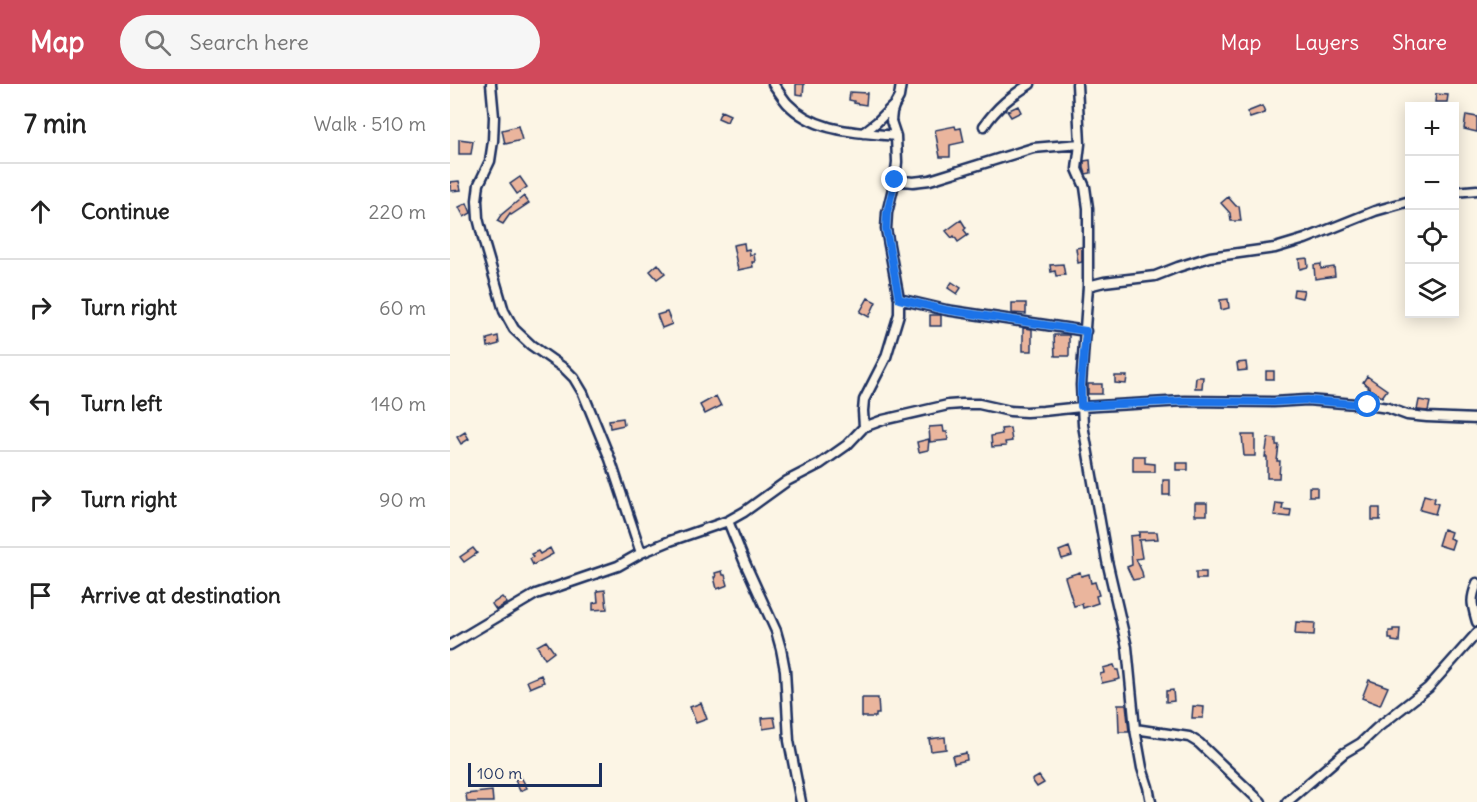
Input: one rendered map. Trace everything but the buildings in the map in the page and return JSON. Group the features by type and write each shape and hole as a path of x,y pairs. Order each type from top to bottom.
{"street":[{"path":"491,84 494,141 490,161 479,184 478,218 504,311 514,329 531,345 565,369 583,393 609,459 641,554"},
{"path":"773,84 796,111 828,128 896,136"},
{"path":"862,133 894,105 899,97 901,84"},
{"path":"984,126 994,111 1030,84"},
{"path":"1077,84 1080,144 1077,169 1085,187 1088,208 1088,286 1081,406 1107,561 1127,647 1135,729 1151,802"},
{"path":"864,427 864,400 886,357 898,320 899,299 886,229 897,162 896,136 891,121 894,105"},
{"path":"895,180 914,182 930,180 1033,148 1080,144"},
{"path":"1459,192 1477,190"},
{"path":"1088,286 1155,276 1225,254 1275,248 1305,239 1375,211 1405,202"},
{"path":"899,299 946,310 1086,331"},
{"path":"450,645 536,594 618,566 670,541 728,521 787,481 820,464 847,445 864,427 883,420 948,405 979,404 1010,411 1044,411 1081,406 1184,401 1307,400 1368,405 1388,408 1407,415 1477,419"},
{"path":"1065,409 1083,424"},
{"path":"728,521 776,631 781,649 785,670 789,741 801,802"},
{"path":"1477,583 1472,595 1477,622"},
{"path":"1287,802 1344,753 1361,743 1428,688 1477,633"},
{"path":"1135,729 1189,737 1199,743 1261,802"}],"route":[{"path":"895,180 887,213 886,229 899,299 946,310 1086,331 1081,406 1184,401 1307,400 1368,405"}]}
